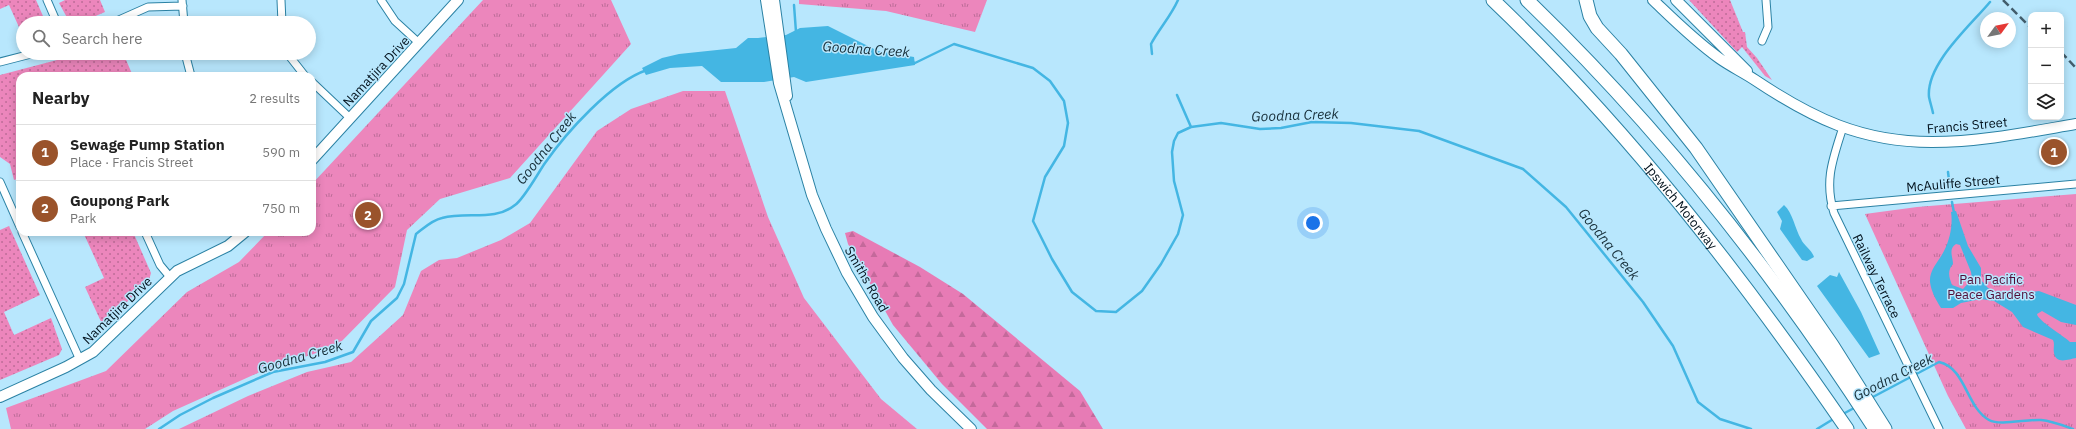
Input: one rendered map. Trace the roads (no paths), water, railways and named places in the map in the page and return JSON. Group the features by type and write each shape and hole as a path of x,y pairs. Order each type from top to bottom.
{"highway":[{"name":"Ipswich Motorway","path":"1493,0 1585,92 1666,186 1745,286 1847,429"},
{"name":"Ipswich Motorway","path":"1527,0 1614,88 1703,192 1848,379 1878,425"},
{"path":"1586,0 1593,22 1621,54 1696,148 1848,379"},
{"path":"1595,0 1599,19 1621,54"}],"street":[{"path":"47,0 54,16"},
{"path":"281,0 282,16"},
{"path":"381,0 394,21 419,43"},
{"name":"Namatjira Drive","path":"316,156 458,0"},
{"name":"Smiths Road","path":"766,0 774,29 789,114 812,195 847,273 873,317 903,358 931,390 971,429"},
{"name":"Smiths Road","path":"774,0 774,29"},
{"name":"Francis Street","path":"1653,0 1704,47 1732,67 1754,79 1792,104 1843,127 1895,139 1941,142 1983,138 2076,124"},
{"name":"Francis Street","path":"1676,0 1754,79"},
{"path":"1762,41 1768,27 1766,0"},
{"path":"128,16 148,7 183,3 184,16"},
{"path":"0,62 16,58"},
{"path":"187,60 190,72"},
{"path":"292,60 302,72"},
{"path":"316,86 350,118"},
{"name":"Railway Terrace","path":"1843,127 1830,170 1829,188 1831,206 1920,393 1939,429"},
{"path":"0,182 16,218"},
{"name":"McAuliffe Street","path":"1831,206 2076,184"},
{"path":"24,236 80,360"},
{"path":"147,236 160,265 170,277"},
{"name":"Namatjira Drive","path":"0,397 80,360 102,344 170,277 184,267 228,246 240,236"}],"water":[{"path":"828,26 878,51 914,57 915,65 806,82 794,77 764,82 721,82 702,66 670,68 646,75 642,68 662,58 679,54 736,48 748,38 786,35 800,28"},
{"path":"1784,205 1790,212 1802,241 1814,257 1807,261 1802,260 1780,229 1782,221 1777,212"},
{"path":"1956,211 1968,246 1981,268 1981,280 1988,288 1998,293 2011,295 2039,291 2076,305 2076,325 2061,322 2042,311 2037,314 2038,317 2070,342 2076,342 2076,358 2063,360 2057,359 2054,353 2053,340 2023,327 2012,312 1994,301 1981,299 1961,303 1953,308 1941,308 1933,292 1930,278 1948,242 1952,217 1951,212","holes":["1956,244 1960,245 1971,272 1972,279 1963,289 1952,285 1949,274 1953,264 1952,248"]},
{"path":"1839,272 1861,312 1880,354 1869,358 1817,286 1830,275 1837,277"}],"waterway":[{"path":"1152,54 1151,44 1178,0"},
{"path":"1933,113 1929,97 1930,84 1934,72 1951,46 1990,2"},
{"path":"794,5 796,32"},
{"name":"Goodna Creek","path":"911,62 915,63 954,44 1033,68 1050,81 1064,101 1068,123 1064,146 1045,177 1033,221 1052,259 1072,292 1096,311 1116,312 1142,291 1161,264 1178,234 1183,215 1174,181 1172,152 1174,141 1178,133 1191,127 1221,123 1260,129 1281,128 1312,122 1351,123 1419,131 1523,169 1566,207 1643,302 1673,346 1698,402 1720,419 1751,429"},
{"name":"Goodna Creek","path":"159,429 180,415 213,398 273,372 325,362 353,352 371,321 397,298 404,284 416,234 428,224 438,219 461,215 489,215 507,210 515,205 527,192 554,151 590,110 619,85 633,76 647,70"},
{"path":"1177,95 1191,127"},
{"path":"1948,172 1950,188"},
{"path":"1952,202 1954,213"},
{"name":"Goodna Creek","path":"1871,398 1939,362 1948,366 1955,372 1975,406 1981,414 1989,420 1994,422 2041,420 2053,422 2073,429"},
{"name":"Goodna Creek","path":"1841,415 1856,407"},
{"name":"Goodna Creek","path":"1817,429 1835,418"}],"railway":[{"path":"2003,0 2028,25"},
{"path":"2064,55 2076,68"}],"place":[{"name":"Sewage Pump Station","path":"2054,152"},
{"name":"Goupong Park","path":"368,215"}],"park label":[{"name":"Pan Pacific Peace Gardens","path":"1991,286"}]}
